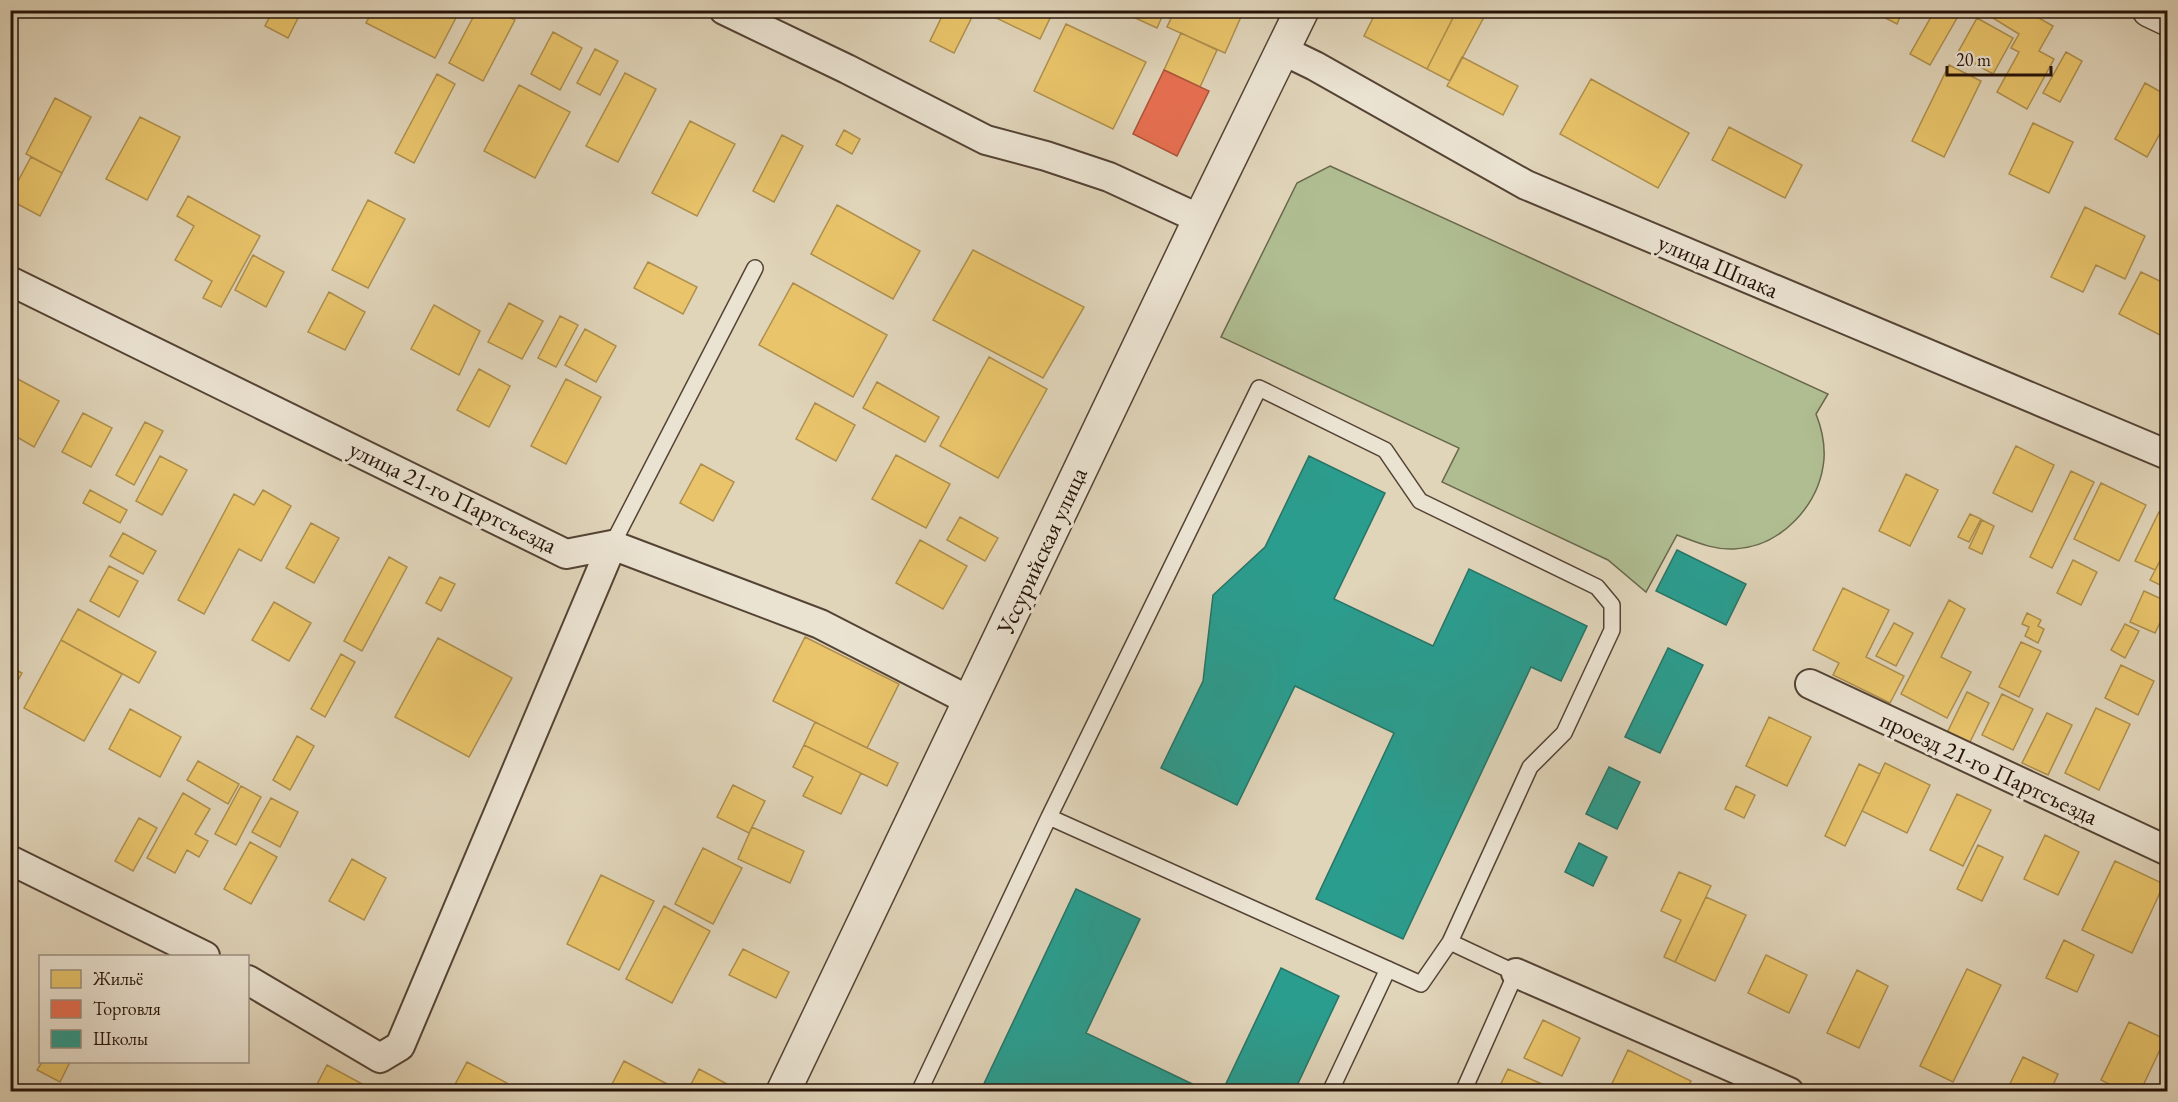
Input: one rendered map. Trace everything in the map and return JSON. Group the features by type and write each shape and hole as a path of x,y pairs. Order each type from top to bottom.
{"street":[{"path":"724,10 847,69 986,140 1046,156 1109,177 1200,219"},
{"name":"Уссурийская улица","path":"783,1092 1302,10"},
{"path":"2149,10 2168,19"},
{"name":"улица Шпака","path":"1282,50 1315,66 1526,185 2168,455"},
{"name":"улица 21-го Партсъезда","path":"10,281 495,517 566,554 612,545"},
{"path":"249,981 380,1058 400,1046 612,545 820,624 970,701"},
{"name":"проезд 21-го Партсъезда","path":"1810,684 2168,851"},
{"path":"10,860 201,955"},
{"path":"1516,973 1789,1092"}],"lane":[{"path":"612,545 755,268"},
{"path":"919,1092 1049,817 1259,388 1385,450 1420,501 1597,587 1612,606 1612,630 1564,733 1530,767 1450,942 1420,984 1049,817"},
{"path":"1450,942 1516,973 1463,1092"},
{"path":"1330,1092 1388,969"}],"green space":[{"path":"1330,166 1828,394 1816,414 1824,447 1821,476 1806,507 1782,532 1767,541 1751,546 1734,549 1719,548 1677,535 1646,592 1608,560 1442,482 1459,448 1221,337 1297,183"}],"building: Жильё":[{"path":"273,10 302,10 288,38 265,26"},
{"path":"373,10 460,10 435,58 366,23"},
{"path":"477,10 496,10 515,20 483,81 449,63"},
{"path":"945,10 969,10 974,13 954,53 930,41"},
{"path":"995,10 1054,10 1040,39 992,16"},
{"path":"1118,10 1165,10 1157,28"},
{"path":"1175,10 1244,10 1225,53 1167,27"},
{"path":"1377,10 1457,10 1427,69 1364,36"},
{"path":"1457,10 1473,10 1484,17 1450,81 1427,69"},
{"path":"1870,10 1903,10 1897,24"},
{"path":"1935,10 1943,10 1957,18 1930,65 1910,54"},
{"path":"1980,10 2025,10 2053,26 2039,51 2054,59 2027,109 1997,92 2019,52 2011,48 2019,34"},
{"path":"1977,18 2013,38 1993,74 1957,54"},
{"path":"1066,24 1146,62 1113,129 1034,91"},
{"path":"553,32 582,48 560,90 531,74"},
{"path":"1181,33 1217,50 1200,87 1164,70"},
{"path":"595,49 618,61 600,95 577,83"},
{"path":"2066,52 2082,61 2060,102 2043,93"},
{"path":"1462,57 1518,86 1503,115 1447,86"},
{"path":"1949,65 1981,81 1944,157 1912,141"},
{"path":"625,73 656,89 618,162 586,146"},
{"path":"437,74 455,84 414,163 395,153"},
{"path":"1591,79 1689,133 1658,188 1560,134"},
{"path":"2145,83 2168,96 2168,119 2147,157 2115,139"},
{"path":"519,85 570,112 535,178 484,151"},
{"path":"55,98 91,117 62,173 26,154"},
{"path":"140,117 180,137 147,200 106,179"},
{"path":"690,121 735,144 697,216 652,193"},
{"path":"2033,123 2073,142 2049,193 2009,174"},
{"path":"1729,127 1802,165 1785,198 1712,160"},
{"path":"844,130 860,139 852,154 836,145"},
{"path":"782,135 803,146 774,202 753,191"},
{"path":"31,157 62,173 40,216 10,200"},
{"path":"188,196 260,236 221,307 203,298 212,281 175,260 194,226 177,216"},
{"path":"368,200 405,219 368,288 332,270"},
{"path":"837,205 920,251 893,299 811,254"},
{"path":"2085,207 2145,236 2125,279 2096,265 2083,292 2051,277"},
{"path":"973,250 1084,307 1043,378 933,320"},
{"path":"253,255 284,272 266,307 235,290"},
{"path":"648,262 697,287 683,314 634,288"},
{"path":"2141,272 2168,285 2166,338 2119,314"},
{"path":"793,283 887,335 853,397 759,345"},
{"path":"329,292 365,312 345,350 308,332"},
{"path":"509,303 543,321 522,359 488,342"},
{"path":"434,305 480,331 459,375 411,349"},
{"path":"560,316 578,325 556,367 538,358"},
{"path":"585,329 616,346 596,382 565,365"},
{"path":"989,357 1047,389 998,478 940,446"},
{"path":"479,369 510,386 489,427 457,410"},
{"path":"14,377 59,401 34,447 10,433 10,384"},
{"path":"566,379 601,397 566,464 531,446"},
{"path":"877,382 939,417 925,442 863,408"},
{"path":"815,403 855,425 836,461 796,439"},
{"path":"83,413 112,428 91,467 62,452"},
{"path":"145,422 163,431 134,485 116,475"},
{"path":"2016,446 2054,465 2032,512 1993,493"},
{"path":"896,455 950,484 926,528 872,499"},
{"path":"160,456 187,470 162,515 136,501"},
{"path":"701,464 734,482 713,521 680,503"},
{"path":"2071,471 2094,482 2052,568 2030,557"},
{"path":"1906,474 1938,490 1910,546 1879,531"},
{"path":"2101,483 2146,505 2119,561 2074,539"},
{"path":"90,490 127,510 120,523 83,503"},
{"path":"263,490 291,506 261,561 239,549 204,614 178,600 234,494 254,505"},
{"path":"2159,512 2168,516 2168,546 2155,570 2135,561"},
{"path":"1970,514 1981,519 1969,542 1958,537"},
{"path":"960,517 998,538 985,561 947,540"},
{"path":"1982,520 1994,526 1982,554 1969,548"},
{"path":"311,523 339,538 314,583 286,568"},
{"path":"123,533 156,551 143,574 110,556"},
{"path":"920,540 967,566 943,609 896,583"},
{"path":"2168,546 2168,589 2150,580"},
{"path":"389,557 407,567 362,651 344,641"},
{"path":"2073,560 2097,572 2081,605 2057,593"},
{"path":"109,566 138,581 119,617 90,601"},
{"path":"440,577 455,584 441,611 426,603"},
{"path":"1843,588 1889,610 1866,657 1904,676 1890,703 1833,675 1839,663 1813,650"},
{"path":"2144,591 2168,602 2168,607 2155,633 2130,622"},
{"path":"1949,600 1965,609 1941,657 1971,672 1947,718 1901,694"},
{"path":"274,602 311,623 289,661 252,640"},
{"path":"78,609 156,652 139,683 61,640"},
{"path":"2027,613 2041,620 2038,626 2044,629 2038,643 2025,636 2029,627 2022,624"},
{"path":"1894,623 1913,633 1896,666 1876,656"},
{"path":"2125,624 2139,631 2125,658 2111,650"},
{"path":"805,637 899,684 867,748 773,701"},
{"path":"438,638 512,678 469,757 395,717"},
{"path":"61,640 122,674 84,741 24,708"},
{"path":"2021,642 2041,651 2019,697 1999,687"},
{"path":"341,654 355,662 325,717 311,709"},
{"path":"2121,665 2154,681 2138,715 2105,698"},
{"path":"10,667 22,673 10,694"},
{"path":"1967,692 1989,703 1969,744 1947,733"},
{"path":"2002,694 2033,709 2013,750 1982,735"},
{"path":"2096,708 2130,724 2099,790 2065,773"},
{"path":"130,709 181,737 160,777 109,749"},
{"path":"2047,713 2072,725 2048,775 2022,763"},
{"path":"1769,717 1811,737 1787,786 1746,766"},
{"path":"815,722 898,763 887,786 804,745"},
{"path":"297,736 314,746 290,790 273,780"},
{"path":"804,745 861,773 841,814 803,796 813,777 793,767"},
{"path":"198,761 239,784 228,804 187,780"},
{"path":"1885,763 1930,785 1907,833 1862,811"},
{"path":"1859,764 1880,774 1845,846 1825,836"},
{"path":"733,785 765,801 749,833 717,817"},
{"path":"241,786 261,797 236,845 215,834"},
{"path":"1736,786 1755,795 1744,818 1725,809"},
{"path":"183,793 210,809 195,834 208,841 199,857 187,850 175,873 147,858"},
{"path":"1957,794 1991,810 1963,866 1930,850"},
{"path":"271,798 298,812 280,847 252,832"},
{"path":"139,818 157,828 133,871 115,861"},
{"path":"752,827 804,851 790,883 738,859"},
{"path":"2045,835 2079,852 2058,895 2024,879"},
{"path":"250,842 277,857 251,904 224,889"},
{"path":"1978,845 2003,857 1982,901 1957,889"},
{"path":"703,848 742,868 713,924 675,904"},
{"path":"352,859 386,878 364,920 329,901"},
{"path":"2115,861 2164,884 2132,953 2082,930"},
{"path":"1679,872 1711,886 1675,962 1664,957 1681,920 1661,911"},
{"path":"601,875 654,901 619,970 567,944"},
{"path":"1706,897 1746,915 1715,981 1675,962"},
{"path":"664,906 710,931 672,1003 626,979"},
{"path":"2064,940 2094,955 2077,992 2046,978"},
{"path":"743,949 789,972 776,998 729,975"},
{"path":"1766,955 1807,975 1789,1013 1748,993"},
{"path":"1967,969 2001,985 1953,1082 1920,1066"},
{"path":"1857,970 1888,986 1859,1048 1827,1033"},
{"path":"1543,1020 1580,1038 1562,1076 1524,1058"},
{"path":"2129,1022 2165,1039 2140,1092 2125,1092 2101,1080"},
{"path":"10,1039 18,1043 10,1057"},
{"path":"1628,1050 1691,1081 1685,1092 1608,1092"},
{"path":"2023,1057 2058,1074 2050,1092 2006,1092"},
{"path":"624,1061 682,1092 608,1092"},
{"path":"467,1062 507,1083 503,1092 451,1092"},
{"path":"41,1063 70,1063 60,1082 37,1070"},
{"path":"327,1065 377,1092 313,1092"},
{"path":"699,1069 738,1090 695,1092 689,1088"},
{"path":"1508,1069 1544,1085 1541,1092 1497,1092"}],"building: Торговля":[{"path":"1164,70 1209,91 1177,156 1133,134"}],"building: Школы":[{"path":"1309,456 1385,493 1334,599 1433,646 1469,569 1587,626 1561,681 1531,667 1403,939 1316,899 1394,733 1295,686 1237,805 1161,768 1203,681 1213,595 1265,547"},
{"path":"1677,550 1746,584 1726,625 1656,591"},
{"path":"1668,648 1703,665 1660,753 1625,737"},
{"path":"1609,767 1640,782 1617,829 1586,814"},
{"path":"1579,843 1607,857 1593,886 1565,872"},
{"path":"1076,889 1140,919 1086,1033 1209,1092 980,1092"},
{"path":"1281,968 1339,996 1294,1092 1222,1092"}]}
